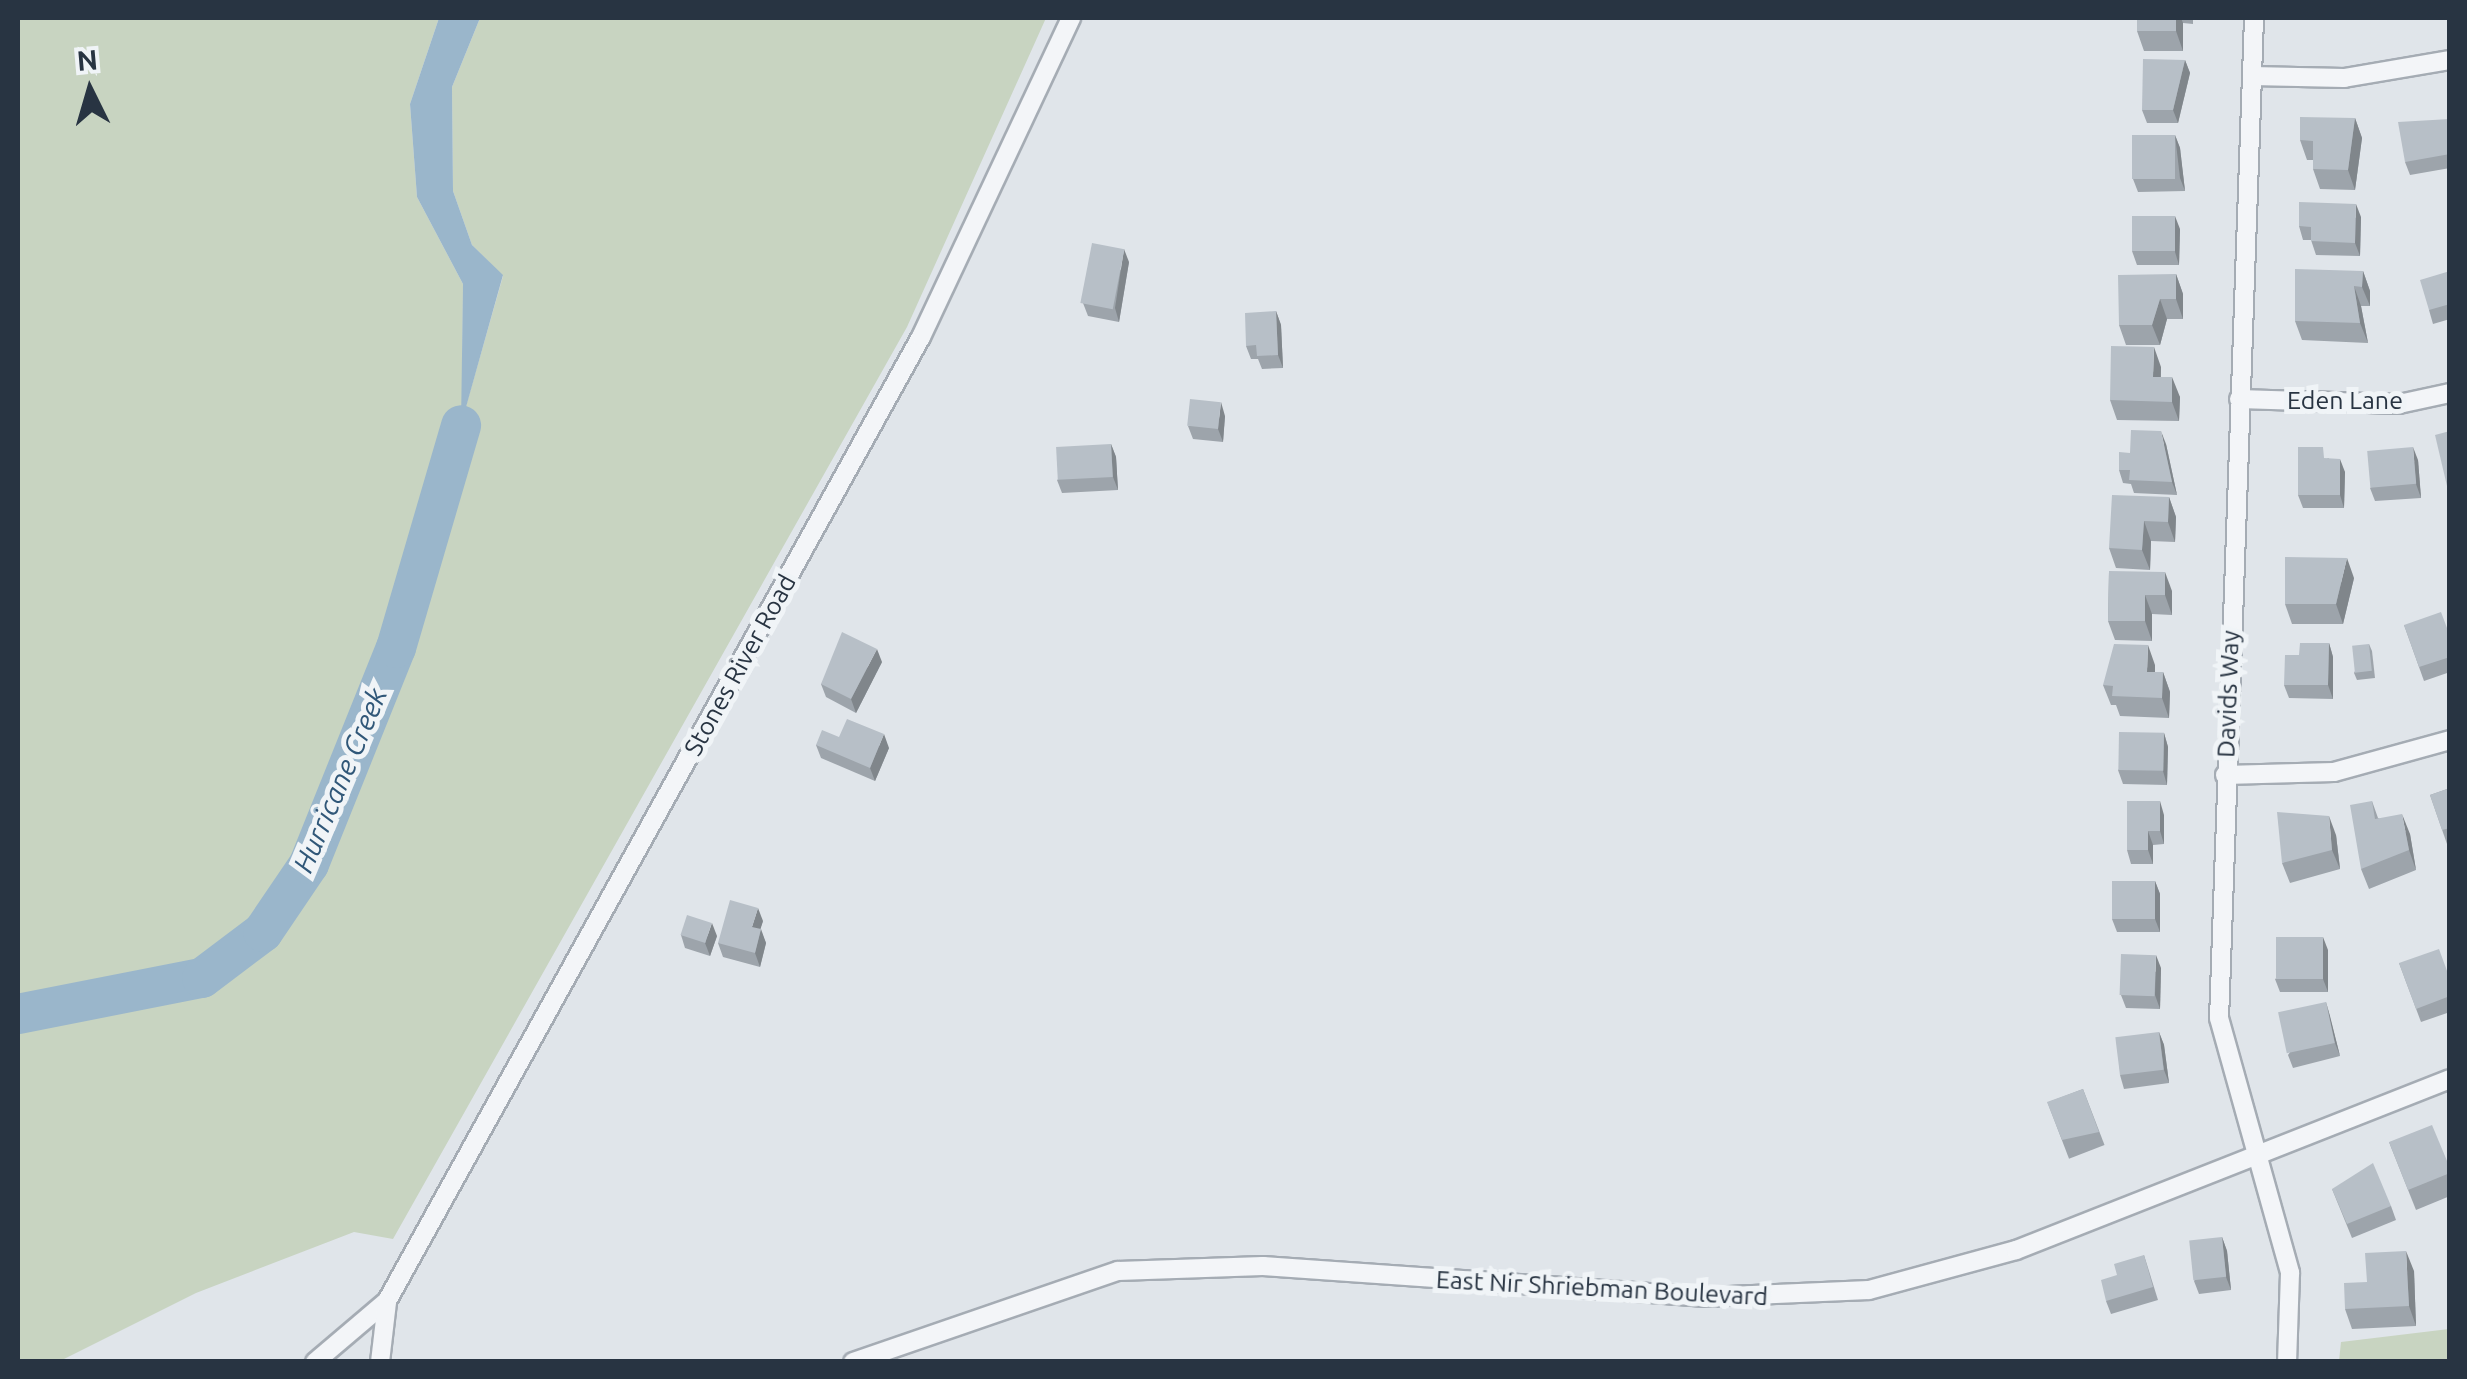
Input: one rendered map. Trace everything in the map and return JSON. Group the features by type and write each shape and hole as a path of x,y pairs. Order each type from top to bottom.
{"street":[{"name":"Stones River Road","path":"315,1362 387,1302 921,337 1071,18"},
{"name":"Davids Way","path":"2254,18 2218,1018 2260,1154 2290,1273 2287,1362"},
{"path":"2252,76 2344,78 2450,60"},
{"name":"Eden Lane","path":"2239,400 2399,404 2450,393"},
{"path":"2225,775 2334,772 2450,740"},
{"name":"East Nir Shriebman Boulevard","path":"852,1362 1118,1271 1263,1266 1706,1297 1869,1290 2016,1250 2450,1079"},
{"name":"Stones River Road","path":"380,1362 387,1302"}],"green space":[{"path":"18,18 439,18 410,104 417,197 463,284 462,420 503,276 472,245 453,191 452,87 480,18 1046,18 907,327 393,1239 354,1232 196,1293 58,1362 18,1361"},
{"path":"2449,1329 2449,1361 2339,1361 2341,1342"}],"water":[{"path":"439,18 480,18 452,87 453,191 472,245 503,275 461,425 463,284 417,197 410,104"}],"building":[{"path":"2137,18 2176,18 2176,31 2137,31"},
{"path":"2143,59 2185,60 2173,110 2142,110"},
{"path":"2300,117 2355,118 2348,170 2313,169 2313,141 2300,140"},
{"path":"2450,119 2450,154 2405,162 2398,122"},
{"path":"2132,135 2175,135 2175,179 2132,179"},
{"path":"2299,202 2356,204 2355,243 2311,241 2311,227 2299,226"},
{"path":"2132,216 2175,216 2175,251 2132,251"},
{"path":"1092,243 1124,249 1113,309 1080,303"},
{"path":"2295,269 2363,271 2362,287 2354,286 2360,323 2295,321"},
{"path":"2450,271 2450,304 2429,310 2420,280"},
{"path":"2176,274 2176,299 2160,299 2152,325 2119,325 2118,275"},
{"path":"1276,311 1278,355 1257,356 1256,345 1246,346 1245,313"},
{"path":"2111,346 2154,347 2153,377 2172,377 2172,402 2110,400"},
{"path":"1190,399 1221,402 1218,429 1187,426"},
{"path":"2131,430 2161,431 2172,482 2129,480 2130,470 2119,470 2119,452 2130,453"},
{"path":"2450,431 2450,485 2447,486 2435,435"},
{"path":"1111,444 1113,477 1058,480 1056,447"},
{"path":"2298,447 2323,447 2324,458 2340,459 2340,495 2298,495"},
{"path":"2413,447 2416,484 2370,488 2367,451"},
{"path":"2112,495 2169,497 2168,522 2144,521 2142,550 2109,548"},
{"path":"2285,557 2347,558 2336,604 2285,604"},
{"path":"2109,571 2165,572 2165,595 2145,595 2145,621 2108,621"},
{"path":"2441,612 2450,636 2450,657 2419,667 2404,625"},
{"path":"842,632 877,649 851,699 821,684"},
{"path":"2300,643 2329,643 2328,685 2284,685 2285,655 2299,655"},
{"path":"2114,644 2148,645 2147,672 2163,672 2162,698 2112,696 2113,686 2103,685"},
{"path":"2369,644 2372,671 2355,673 2352,646"},
{"path":"847,719 884,734 870,768 816,745 822,730 839,737"},
{"path":"2119,732 2164,733 2163,771 2118,770"},
{"path":"2450,788 2450,828 2442,830 2430,795"},
{"path":"2127,801 2160,801 2160,831 2148,831 2148,850 2127,850"},
{"path":"2372,801 2375,819 2402,814 2409,850 2361,869 2350,805"},
{"path":"2277,812 2329,816 2332,850 2282,863"},
{"path":"2112,881 2155,881 2155,919 2112,919"},
{"path":"730,900 758,908 752,927 761,929 755,953 718,943"},
{"path":"687,915 712,923 705,943 681,935"},
{"path":"2276,937 2323,937 2323,979 2276,979"},
{"path":"2439,949 2450,979 2450,996 2416,1009 2399,963"},
{"path":"2121,954 2156,955 2155,996 2120,995"},
{"path":"2326,1002 2335,1043 2287,1053 2278,1012"},
{"path":"2159,1032 2164,1070 2120,1075 2115,1037"},
{"path":"2083,1089 2099,1132 2062,1140 2047,1102"},
{"path":"2432,1125 2450,1173 2408,1190 2389,1142"},
{"path":"2373,1163 2391,1206 2347,1224 2332,1189"},
{"path":"2222,1237 2226,1277 2193,1280 2189,1240"},
{"path":"2406,1251 2409,1306 2345,1309 2344,1283 2367,1282 2365,1253"},
{"path":"2144,1255 2153,1287 2106,1301 2101,1280 2117,1275 2114,1264"}],"waterway":[{"name":"Hurricane Creek","path":"18,1014 202,978 263,932 309,864 396,648 461,425"}]}
